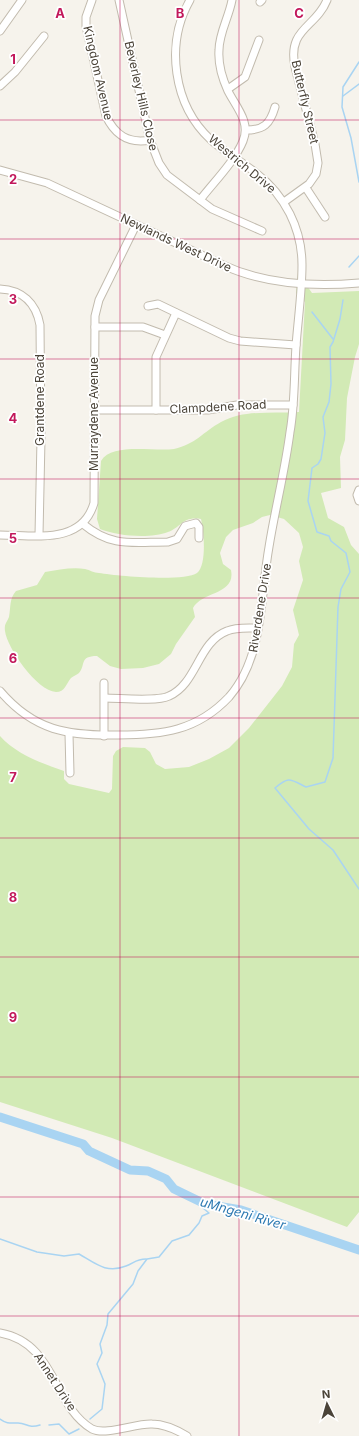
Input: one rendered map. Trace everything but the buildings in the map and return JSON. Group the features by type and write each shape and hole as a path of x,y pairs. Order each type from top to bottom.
{"street":[{"path":"0,31 22,0"},
{"name":"Kingdom Avenue","path":"92,0 86,17 86,26 106,116 110,126 127,140 139,142 150,140"},
{"name":"Beverley Hills Close","path":"119,0 150,140 155,155 168,175 200,200 224,215 262,231"},
{"name":"Westrich Drive","path":"190,0 180,24 175,56 179,87 184,100 199,126 210,138 265,180 284,202 298,233 302,263 301,285"},
{"path":"200,200 243,143 246,130 243,116 228,90 222,75 219,50 232,0"},
{"name":"Butterfly Street","path":"284,202 306,188 317,170 317,156 295,68 294,46 303,28 320,11 327,0"},
{"path":"0,86 15,72 44,36"},
{"path":"228,90 245,77 259,40"},
{"path":"246,130 265,127 270,120 275,107"},
{"name":"Newlands West Drive","path":"0,170 47,183 226,267 279,282 301,285 330,286 359,284"},
{"path":"306,188 325,217"},
{"name":"Murraydene Avenue","path":"83,524 91,513 94,503 95,316 99,300 136,225"},
{"name":"Riverdene Drive","path":"0,692 18,710 37,722 70,734 104,736 159,734 172,732 204,718 230,695 243,676 251,660 257,628 269,547 291,430 301,285"},
{"name":"Grantdene Road","path":"0,289 17,292 28,300 36,312 40,325 41,439 39,534"},
{"path":"148,306 158,304 176,314 229,338 240,341 296,345"},
{"path":"156,410 156,357 176,314"},
{"path":"95,327 143,327 165,335"},
{"name":"Clampdene Road","path":"95,410 208,410 237,405 293,404"},
{"path":"359,490 357,495 359,501"},
{"path":"0,535 64,534 83,524 96,534 112,541 168,542 177,539 185,526 196,523 199,527 199,538"},
{"path":"105,698 167,697 186,684 209,646 218,636 236,628 257,628"},
{"path":"104,683 104,736"},
{"path":"70,734 70,773"},
{"name":"Annet Drive","path":"0,1333 19,1338 34,1349 78,1417 94,1430 104,1432 144,1424 158,1424 174,1429 187,1436"}],"green space":[{"path":"298,273 312,293 359,291 359,344 347,398 345,440 340,457 341,488 321,493 328,518 344,527 351,545 359,554 359,1212 347,1227 112,1138 0,1102 0,736 21,753 64,771 64,779 69,784 109,793 112,789 113,756 116,751 123,747 145,748 150,752 156,764 165,769 189,767 209,759 229,748 249,728 282,686 292,667 294,644 299,635 293,610 303,580 299,561 303,547 299,533 284,519 270,515 233,530 226,537 220,553 223,564 231,570 231,578 228,584 224,589 203,598 197,603 193,608 195,617 176,644 171,654 159,664 143,668 121,669 110,666 97,656 91,656 85,659 79,673 71,678 59,692 48,690 32,677 24,668 11,648 5,631 5,625 9,617 12,597 16,591 37,585 45,572 60,570 80,568 97,573 150,578 190,576 197,573 202,563 204,548 201,519 195,518 186,520 168,532 143,536 124,535 100,529 97,519 101,461 106,455 124,450 166,450 182,447 194,441 221,422 240,415 299,412 305,302 296,293"}],"waterway":[{"path":"359,62 343,87 342,107 351,138 359,182"},
{"path":"343,96 359,84"},
{"path":"349,267 359,256"},
{"path":"343,300 340,319 330,347 331,384 329,402 323,417 325,433 321,459 318,464 312,468 308,501 317,532 329,536 331,541 346,553 350,572 341,589 338,607 333,758 325,782 306,787 287,780 275,788 309,829 333,850 359,889"},
{"path":"312,312 333,339"},
{"name":"uMngeni River","path":"0,1117 83,1144 89,1151 130,1170 148,1171 166,1179 174,1189 205,1204 241,1210 359,1250"},
{"path":"90,1419 102,1409 105,1384 97,1364 102,1353 100,1344 107,1325 108,1314 133,1284 138,1271 147,1259 159,1257 172,1241 189,1235 199,1223 202,1216 209,1213 192,1199"},
{"path":"0,1239 37,1252 64,1256 79,1254 96,1264 112,1269 126,1266 137,1260 146,1259"},
{"path":"0,1419 11,1423 21,1423 30,1426 40,1425"},
{"path":"49,1425 59,1424 69,1434 79,1429"}]}
